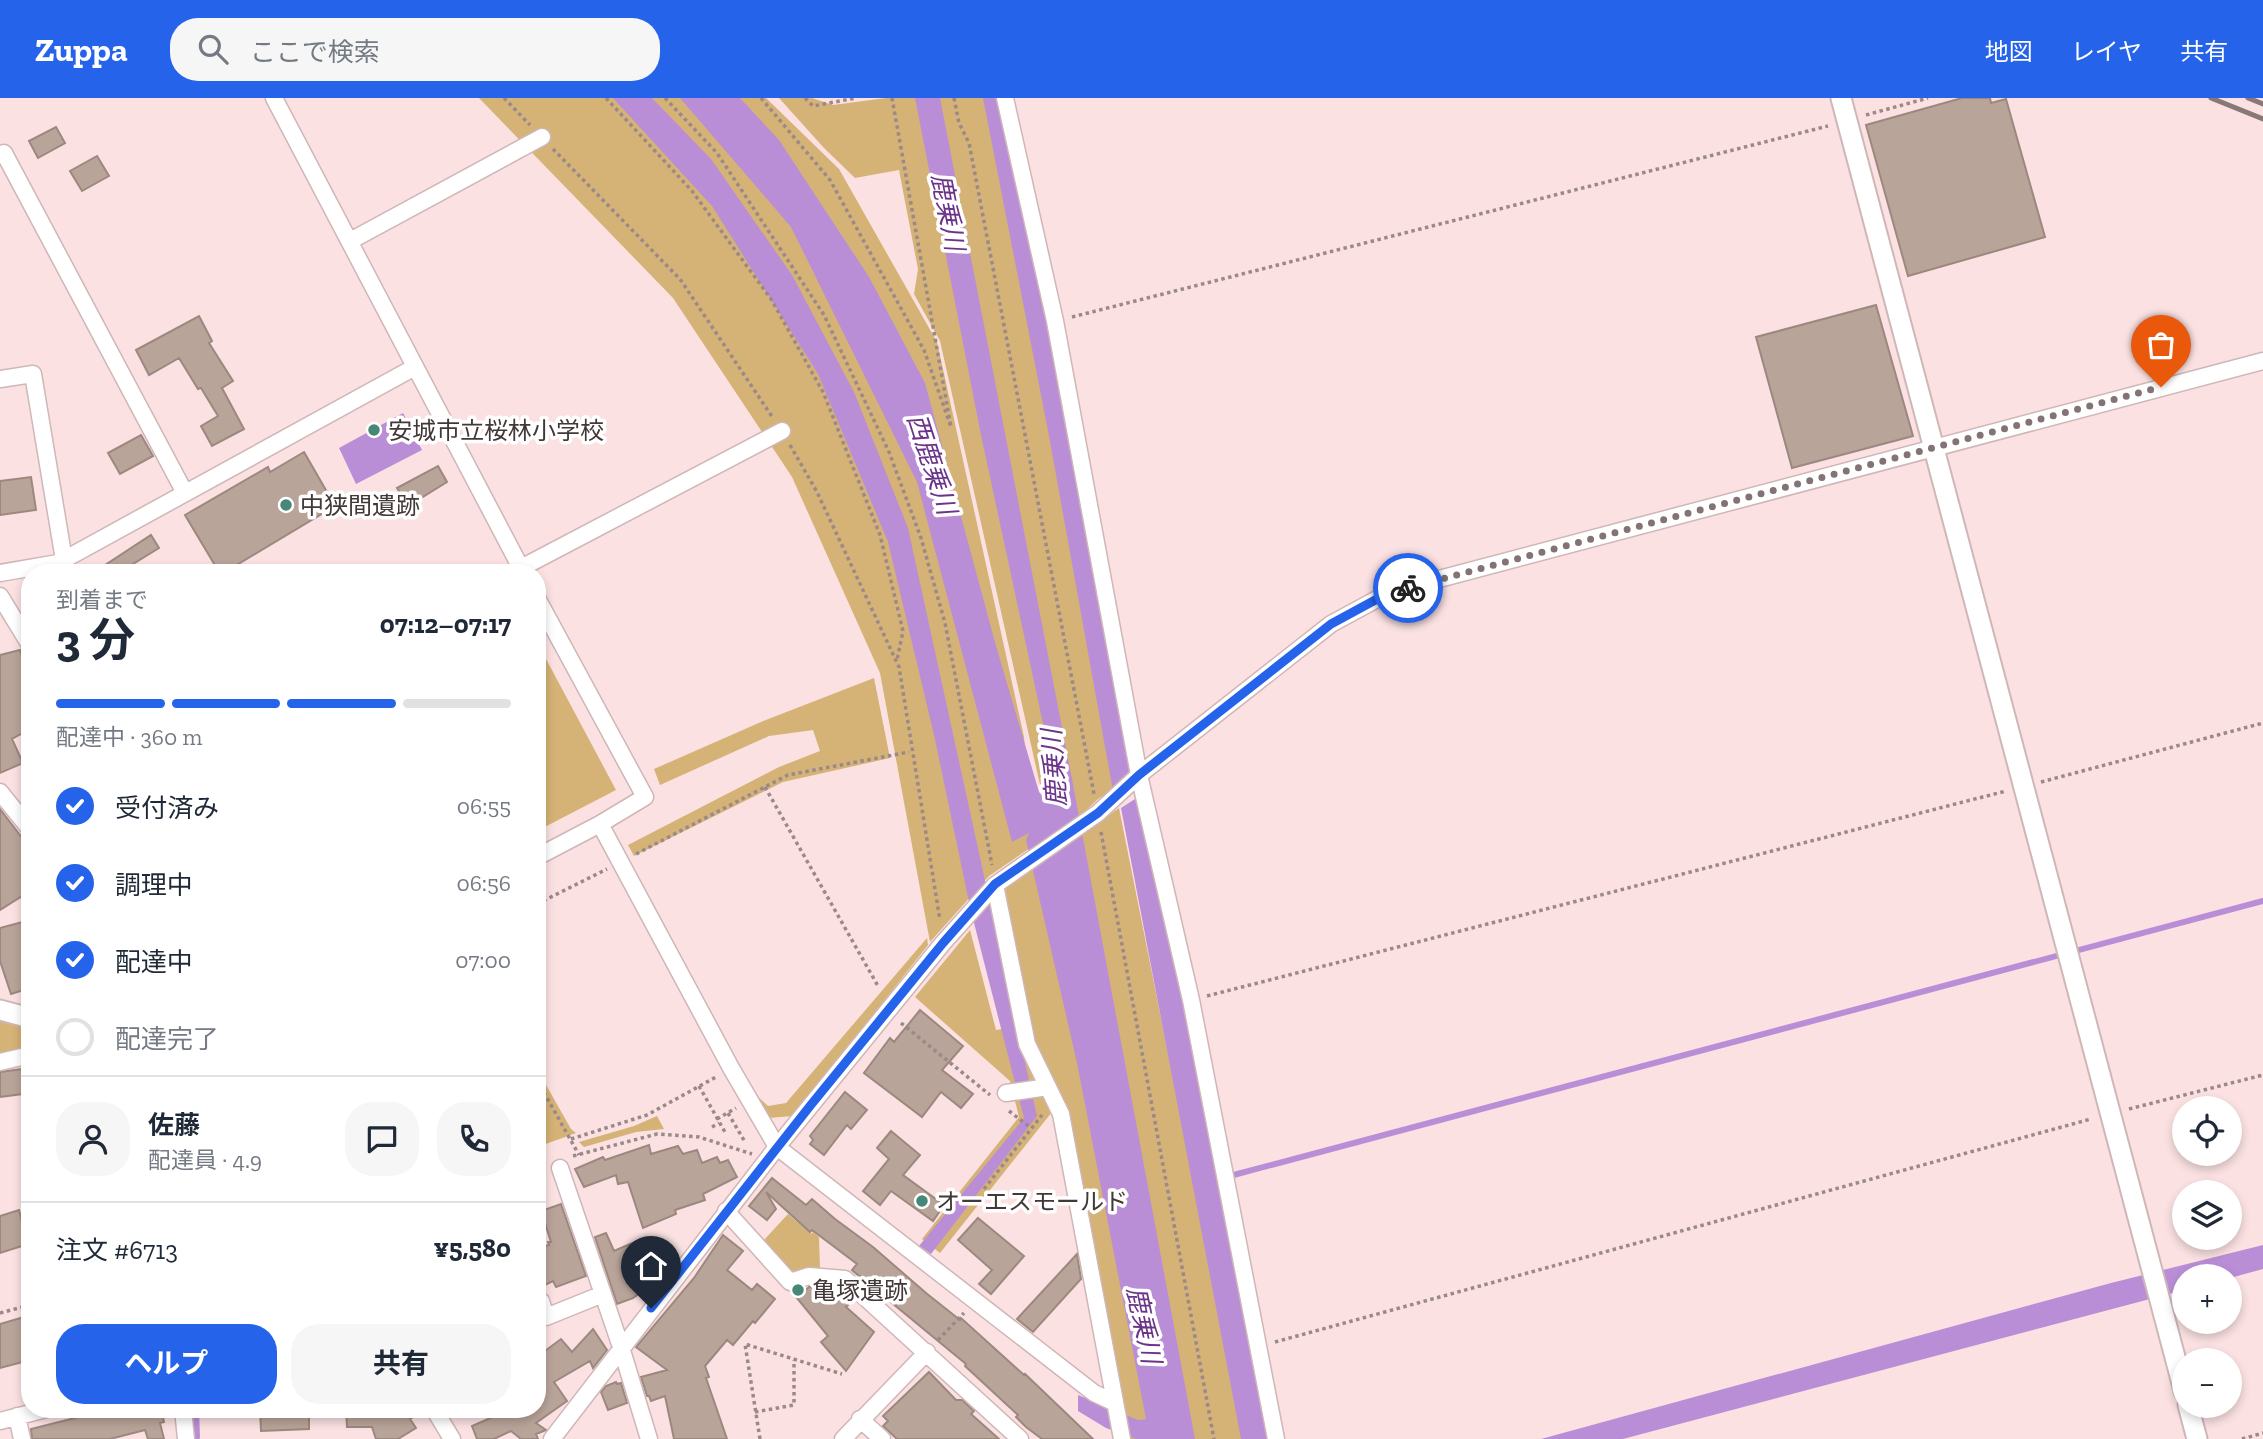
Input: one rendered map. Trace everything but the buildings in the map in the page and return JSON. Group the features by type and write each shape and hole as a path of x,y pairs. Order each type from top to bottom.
{"street":[{"path":"274,98 519,564"},
{"path":"1004,98 1055,321 1139,775 1191,1000 1276,1439"},
{"path":"1840,98 2173,1348"},
{"path":"350,241 542,137"},
{"path":"0,155 4,153 185,493"},
{"path":"552,1439 726,1211 965,917 990,891 1091,818 1139,775 1331,624 1390,592 2263,360"},
{"path":"64,564 185,493 415,367"},
{"path":"0,379 33,374 62,564"},
{"path":"533,564 782,430"},
{"path":"0,573 21,570"},
{"path":"0,596 21,630"},
{"path":"546,615 645,797 546,852"},
{"path":"0,792 21,818"},
{"path":"600,824 731,1068 777,1147 1116,1409"},
{"path":"990,891 1027,1044 1061,1114 1121,1435"},
{"path":"0,1010 21,1016"},
{"path":"0,1062 21,1057"},
{"path":"1011,1097 1051,1093"},
{"path":"564,1163 649,1439"},
{"path":"726,1211 790,1282 809,1276 845,1279 1020,1439"},
{"path":"546,1317 603,1294"},
{"path":"843,1439 927,1352"},
{"path":"0,1421 21,1415"},
{"path":"17,1416 22,1439"},
{"path":"184,1418 186,1439"},
{"path":"440,1418 453,1439"},
{"path":"2191,1418 2197,1439"},
{"path":"860,1419 882,1439"}],"path":[{"path":"504,98 680,279 782,430 817,492 896,662 943,943"},
{"path":"606,98 692,191 771,299 823,392 880,535 902,631 896,662"},
{"path":"665,98 717,153 824,315 889,452 921,538 945,623 990,891"},
{"path":"761,98 830,180 924,350 951,427 892,98"},
{"path":"805,98 813,106 856,98"},
{"path":"954,98 959,123 970,143 1091,818 1214,1439"},
{"path":"1055,321 1847,121 1928,98"},
{"path":"1191,1000 2263,723"},
{"path":"625,859 788,775 909,751"},
{"path":"765,787 878,986"},
{"path":"546,899 614,865"},
{"path":"894,1017 1011,1097 1016,1117 1031,1128"},
{"path":"571,1139 647,1115 731,1068"},
{"path":"1258,1346 2110,1114 2263,1075"},
{"path":"699,1086 726,1134"},
{"path":"984,1189 1031,1128 1051,1093"},
{"path":"546,1096 579,1154"},
{"path":"712,1128 740,1106"},
{"path":"728,1113 745,1142"},
{"path":"564,1163 579,1154 657,1134 699,1137 759,1157"},
{"path":"927,1352 976,1300"},
{"path":"0,1312 21,1307"},
{"path":"760,1439 745,1344 842,1374"},
{"path":"755,1412 794,1405 794,1360"},
{"path":"2242,1439 2263,1433"}],"shaded area":[{"path":"479,98 766,98 839,169 937,342 1024,737 1033,846 989,876 930,942 880,673 792,477 673,298"},
{"path":"779,98 812,98 833,105 886,98 1002,98 1040,269 1137,773 1098,799 1080,816 1041,789 940,341 914,294 918,269 899,170 855,178"},
{"path":"546,659 616,790 546,826"},
{"path":"874,678 890,758 783,782 634,856 628,845 779,767 820,751 813,730 769,736 660,785 654,769 761,722"},
{"path":"1119,808 1230,1363 1248,1439 1129,1439 1066,1107 1036,1050 1005,888"},
{"path":"970,930 996,1030 1018,1026 1044,1098 1052,1112 940,1253 922,1239 1019,1117 1010,1081 915,997"},
{"path":"927,938 928,945 793,1116 768,1118 755,1094 768,1106 786,1103"},
{"path":"0,1021 21,1027 21,1049 0,1054"},
{"path":"546,1085 571,1129 576,1133 546,1144"},
{"path":"657,1116 664,1129 636,1132 584,1147 579,1142 634,1126"},
{"path":"788,1214 811,1234 813,1232 819,1237 820,1270 795,1272 789,1269 764,1240"}],"water":[{"path":"613,98 652,98 711,159 792,275 854,392 908,528 986,885 969,902 934,735 888,542 818,374 712,206"},
{"path":"680,98 740,98 779,140 869,277 925,383 996,646 1039,792 1046,800 1045,733 981,435 915,98 940,98 1072,779 1195,1439 1136,1439 1106,1428 1078,1411 1078,1395 1138,1420 1146,1419 1077,1063 1026,840 1029,833 1012,842 917,482 791,227"},
{"path":"983,98 1001,98 1021,187 1133,776 1113,791 1049,436"},
{"path":"403,413 422,450 356,484 339,448"},
{"path":"1138,797 1206,1100 1274,1439 1241,1439 1121,808"},
{"path":"989,902 1037,1116 931,1254 919,1246 1024,1118 973,919"},
{"path":"2263,1245 2263,1269 2242,1275 2242,1264 2187,1264"},
{"path":"2172,1268 2172,1293 1623,1439 1541,1439"}],"waterway":[{"path":"1226,1177 2263,901"},
{"path":"196,1418 197,1437"}],"railway":[{"path":"2211,98 2263,119"},
{"path":"2248,98 2263,104"}],"way so far":[{"path":"1408,588 2161,387"}],"place":[{"name":"安城市立桜林小学校","path":"374,430"},
{"name":"中狭間遺跡","path":"286,505"},
{"name":"オーエスモールド","path":"922,1201"},
{"name":"亀塚遺跡","path":"798,1290"}],"route":[{"path":"651,1308 810,1106 943,943 995,884 1098,813 1139,775 1331,624 1390,592 1408,588"}],"water label":[{"name":"鹿乗川","path":"948,212"},
{"name":"西鹿乗川","path":"932,464"},
{"name":"鹿乗川","path":"1054,768"},
{"name":"鹿乗川","path":"1144,1325"}]}
